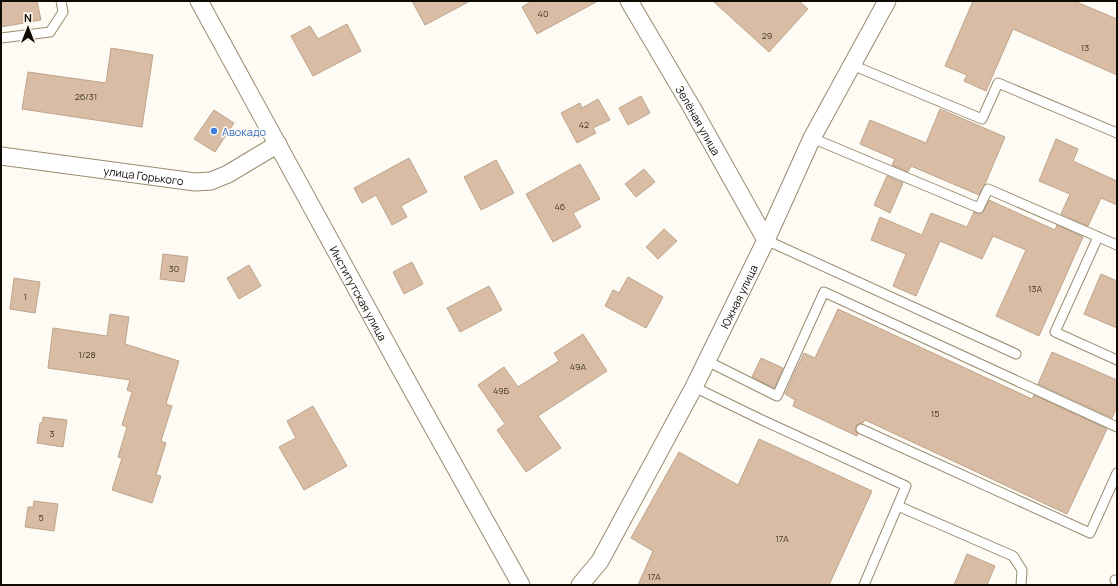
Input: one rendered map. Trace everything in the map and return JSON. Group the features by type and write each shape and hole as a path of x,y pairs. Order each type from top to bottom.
{"street":[{"name":"Институтская улица","path":"199,1 521,585"},
{"name":"Зелёная улица","path":"629,1 691,106 766,240"},
{"name":"Южная улица","path":"580,585 600,561 694,387 766,240 812,138 887,1"},
{"name":"улица Горького","path":"1,156 195,182 211,181 228,174 278,144"}],"lane":[{"path":"1,38 50,32 63,12 61,1"},
{"path":"852,65 982,118 998,83 1117,133"},
{"path":"812,138 979,208 988,189 1117,245"},
{"path":"1098,237 1055,332 1117,360"},
{"path":"766,240 1016,354"},
{"path":"707,361 776,396 824,292 1117,427"},
{"path":"694,387 906,486 864,585"},
{"path":"861,429 1090,533 1117,473"},
{"path":"898,506 1013,556 1022,570 1021,585"}],"building":[{"path":"1,1 37,1 41,20 1,27"},
{"path":"412,1 470,1 425,25"},
{"path":"532,1 598,1 537,34 522,7"},
{"path":"713,1 799,1 808,9 769,52"},
{"path":"973,1 1074,1 1117,19 1117,75 1013,29 986,91 964,81 967,75 945,66"},
{"path":"347,24 361,51 313,76 291,36 310,26 318,39"},
{"path":"111,48 153,55 142,127 22,109 28,72 106,83"},
{"path":"641,96 650,113 628,125 619,108"},
{"path":"598,99 610,120 593,128 596,133 577,143 561,113 580,103 582,108"},
{"path":"940,109 1005,137 979,195 911,166 908,172 892,165 895,159 860,144 870,120 926,143"},
{"path":"214,110 234,123 215,152 194,139"},
{"path":"1056,139 1078,149 1073,161 1117,181 1117,205 1101,198 1088,226 1061,214 1070,194 1039,181"},
{"path":"409,158 427,192 401,206 407,217 392,225 376,195 362,203 354,188"},
{"path":"496,160 514,193 481,210 464,177"},
{"path":"580,164 600,199 573,213 581,227 553,242 526,194"},
{"path":"644,169 655,182 636,197 625,184"},
{"path":"887,176 903,183 890,213 874,205"},
{"path":"989,200 1055,230 1057,225 1083,237 1039,336 996,316 1026,250 993,236 982,259 940,241 916,296 893,286 906,254 871,240 880,217 922,235 931,213 967,227 974,212 979,214 983,213"},
{"path":"664,229 677,241 658,259 646,247"},
{"path":"163,254 188,257 184,282 160,279"},
{"path":"412,262 423,284 404,294 393,272"},
{"path":"249,265 261,286 239,299 227,278"},
{"path":"1101,274 1117,281 1117,328 1084,314"},
{"path":"628,277 663,297 646,328 605,306 613,290 619,293"},
{"path":"14,278 40,282 35,313 10,309"},
{"path":"489,286 502,310 460,332 447,308"},
{"path":"838,309 1032,399 1034,395 1107,429 1067,514 865,420 863,423 858,424 855,427 858,434 857,436 793,406 795,400 785,394 794,374 804,353 815,358"},
{"path":"110,314 129,317 125,344 179,361 166,404 172,406 161,441 166,443 156,475 161,476 152,503 112,490 122,458 118,457 127,427 122,425 132,392 127,390 130,380 48,368 53,328 107,336"},
{"path":"583,334 607,371 538,416 561,448 526,472 497,430 505,424 478,385 504,367 518,387 559,361 554,353"},
{"path":"1052,352 1117,380 1117,407 1112,418 1038,384"},
{"path":"761,358 783,368 774,388 752,377"},
{"path":"313,406 347,466 304,490 279,447 296,438 287,421"},
{"path":"43,417 67,420 63,447 37,443 40,423 42,423"},
{"path":"759,439 872,491 829,585 638,585 653,551 631,538 679,452 738,485"},
{"path":"34,501 58,504 54,531 25,527 28,507 33,507"},
{"path":"967,554 995,566 987,585 954,585"}],"place":[{"name":"Авокадо","path":"214,131"}]}
